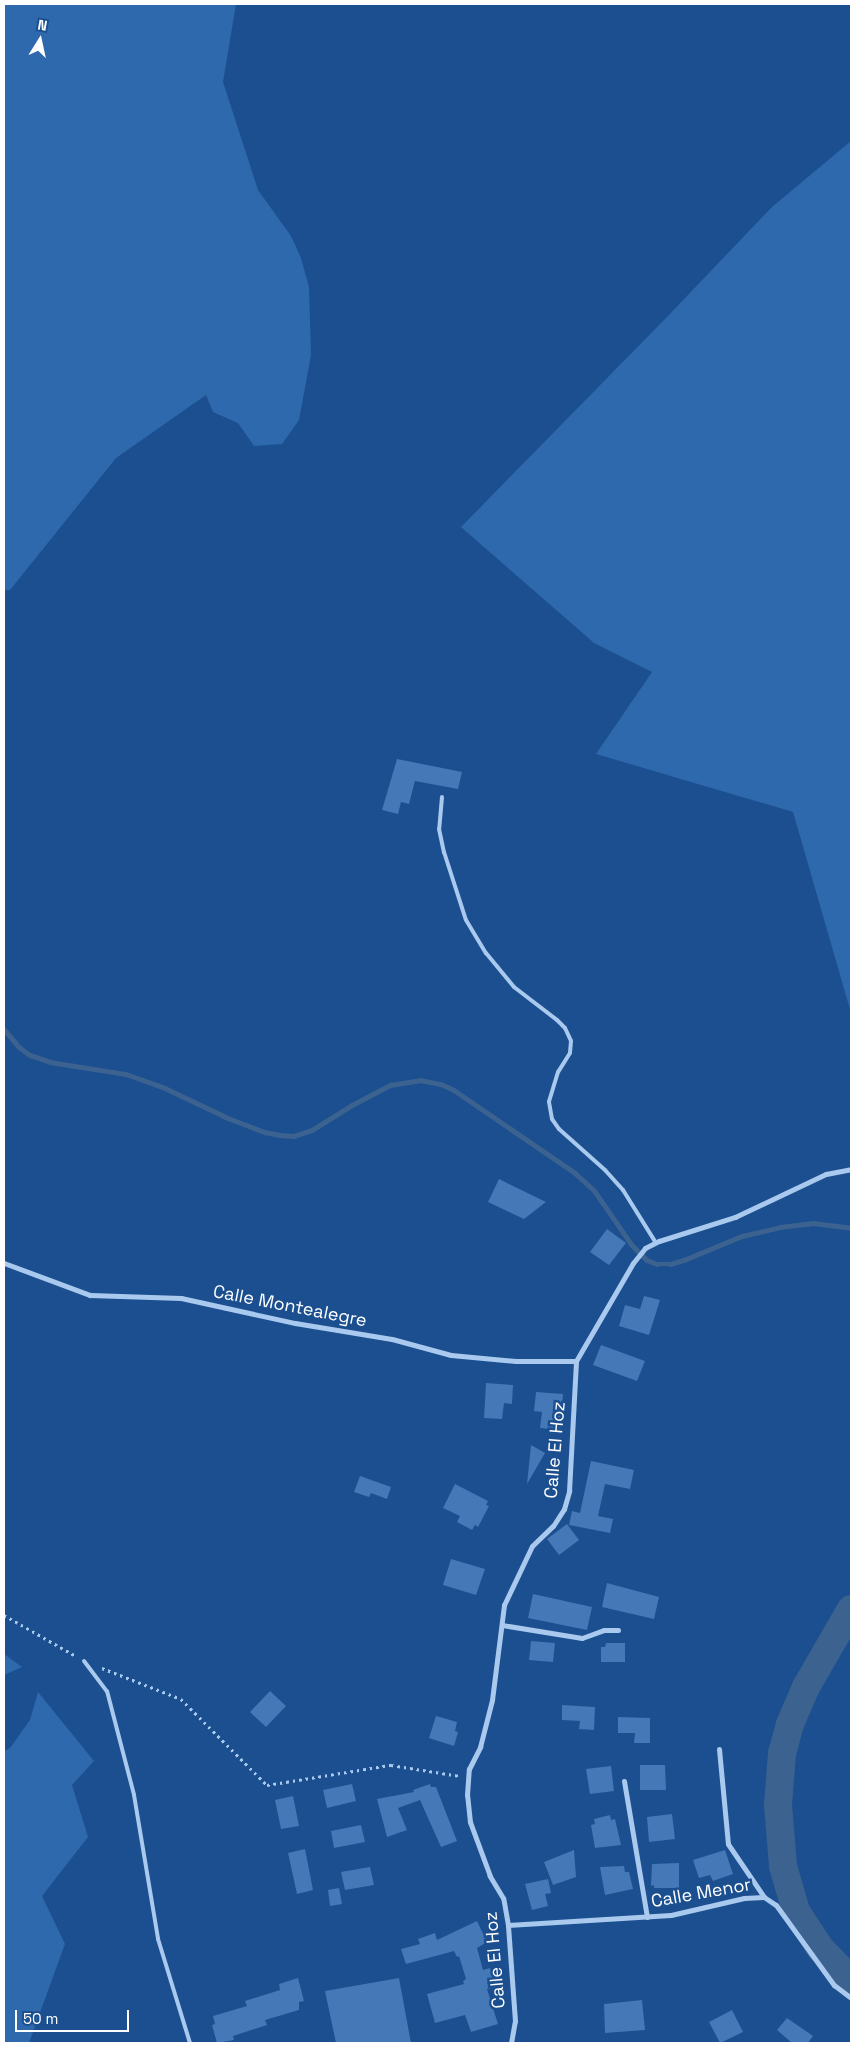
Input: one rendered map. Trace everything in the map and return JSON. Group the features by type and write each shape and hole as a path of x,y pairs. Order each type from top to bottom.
{"street":[{"name":"Calle El Hoz","path":"511,2043 515,2021 508,1925 503,1898 490,1876 470,1822 467,1795 468,1777 469,1769 480,1747 492,1700 504,1605 532,1546 553,1526 564,1509 570,1491 576,1361 633,1262 645,1248 735,1217 826,1174 851,1169"},
{"name":"Calle Montealegre","path":"4,1263 90,1295 181,1298 295,1323 392,1339 451,1355 516,1361 576,1361"},
{"path":"502,1625 582,1638 604,1630 618,1630"},
{"path":"720,1749 728,1844 764,1897"},
{"path":"624,1781 646,1917"},
{"name":"Calle Menor","path":"508,1925 671,1915 744,1898 764,1897 776,1905 834,1986 851,1998"}],"lane":[{"path":"442,797 439,829 444,852 466,920 486,953 514,987 558,1020 565,1028 571,1041 570,1053 558,1072 549,1102 552,1119 559,1129 605,1170 623,1190 656,1243"},
{"path":"84,1661 107,1691 134,1795 158,1939 190,2043"}],"path":[{"path":"4,1615 84,1661"},
{"path":"102,1668 181,1699 267,1785 391,1765 468,1777"}],"shaded area":[{"path":"4,4 236,4 223,82 258,190 291,236 301,258 309,287 311,355 299,420 282,444 254,446 238,423 213,412 206,395 116,458 10,590 4,590"},
{"path":"851,141 851,1013 793,812 596,754 652,672 594,643 461,527 772,207"},
{"path":"4,1654 22,1667 4,1675"},
{"path":"38,1692 94,1761 72,1785 88,1837 42,1896 65,1944 29,2043 4,2043 4,1751 10,1748 30,1720"}],"building":[{"path":"397,759 462,772 458,789 415,781 409,804 401,802 398,814 382,810"},
{"path":"499,1179 546,1202 524,1219 488,1202"},
{"path":"607,1229 626,1243 609,1265 590,1252"},
{"path":"644,1296 660,1300 649,1335 619,1326 625,1305 640,1309"},
{"path":"601,1345 645,1361 637,1381 593,1365"},
{"path":"486,1383 513,1385 512,1404 504,1403 502,1419 484,1418"},
{"path":"536,1392 563,1394 560,1430 540,1428 542,1412 534,1411"},
{"path":"531,1445 545,1453 527,1484"},
{"path":"591,1461 634,1470 630,1489 605,1484 598,1516 613,1519 610,1533 569,1525 572,1511 580,1513"},
{"path":"360,1476 391,1487 387,1499 371,1493 369,1497 354,1492"},
{"path":"455,1484 488,1501 486,1505 489,1506 478,1527 475,1525 472,1530 457,1522 460,1516 443,1508"},
{"path":"567,1524 579,1540 559,1555 547,1539"},
{"path":"451,1559 485,1569 476,1595 443,1585"},
{"path":"607,1583 659,1597 654,1619 602,1607"},
{"path":"533,1594 592,1607 587,1630 528,1618"},
{"path":"531,1641 555,1643 553,1662 529,1660"},
{"path":"606,1643 625,1643 625,1662 601,1662 601,1647 605,1647"},
{"path":"270,1691 286,1706 266,1727 250,1712"},
{"path":"562,1705 595,1707 594,1730 579,1729 580,1721 562,1720"},
{"path":"436,1716 457,1722 455,1731 458,1732 454,1746 429,1738"},
{"path":"618,1717 650,1718 650,1743 634,1743 635,1733 618,1733"},
{"path":"640,1765 665,1765 666,1790 640,1790"},
{"path":"611,1766 614,1791 590,1794 586,1769"},
{"path":"352,1784 356,1801 327,1808 323,1790"},
{"path":"430,1784 431,1787 436,1787 457,1841 441,1847 420,1800 398,1808 407,1830 387,1837 377,1799 414,1792 413,1790"},
{"path":"293,1796 299,1826 281,1829 275,1800"},
{"path":"672,1814 675,1839 649,1842 647,1817"},
{"path":"610,1815 611,1820 615,1819 621,1845 595,1848 591,1825 595,1824 594,1819"},
{"path":"361,1825 365,1842 334,1848 331,1831"},
{"path":"305,1849 313,1890 297,1894 288,1853"},
{"path":"574,1850 576,1877 553,1885 544,1862"},
{"path":"725,1850 733,1874 713,1881 710,1875 699,1878 693,1860"},
{"path":"679,1863 679,1888 654,1888 654,1885 651,1886 652,1864"},
{"path":"624,1866 625,1872 629,1872 633,1889 605,1895 600,1867"},
{"path":"370,1867 374,1885 345,1890 341,1872"},
{"path":"548,1879 551,1893 545,1894 548,1906 532,1910 525,1884"},
{"path":"339,1888 342,1904 330,1906 328,1890"},
{"path":"477,1921 487,1942 477,1948 483,1970 490,1968 496,1987 487,1989 498,2024 471,2032 465,2015 435,2023 427,1994 464,1984 463,1981 466,1979 459,1956 457,1957 454,1951 406,1964 401,1949 420,1944 418,1939 435,1933 437,1940"},
{"path":"298,1978 304,2001 299,2002 299,2010 265,2020 267,2025 233,2036 234,2040 217,2043 212,2025 215,2024 213,2016 247,2006 245,2001 280,1990 279,1984"},
{"path":"399,1978 411,2043 336,2043 325,1991"},
{"path":"642,2000 645,2030 605,2033 604,2004"},
{"path":"732,2010 743,2032 720,2043 709,2022"},
{"path":"787,2018 813,2036 808,2043 792,2043 777,2030"}],"waterway":[{"path":"4,1029 19,1047 30,1055 50,1062 126,1074 165,1088 228,1118 265,1132 280,1135 294,1136 312,1130 352,1105 390,1085 420,1080 441,1084 454,1090 575,1173 594,1190 632,1245 647,1260 657,1264 670,1264 684,1260 742,1236 780,1227 813,1223 851,1228"},
{"path":"851,1609 806,1687 790,1724 782,1753 778,1805 783,1866 796,1911 820,1948 851,1980"}]}
